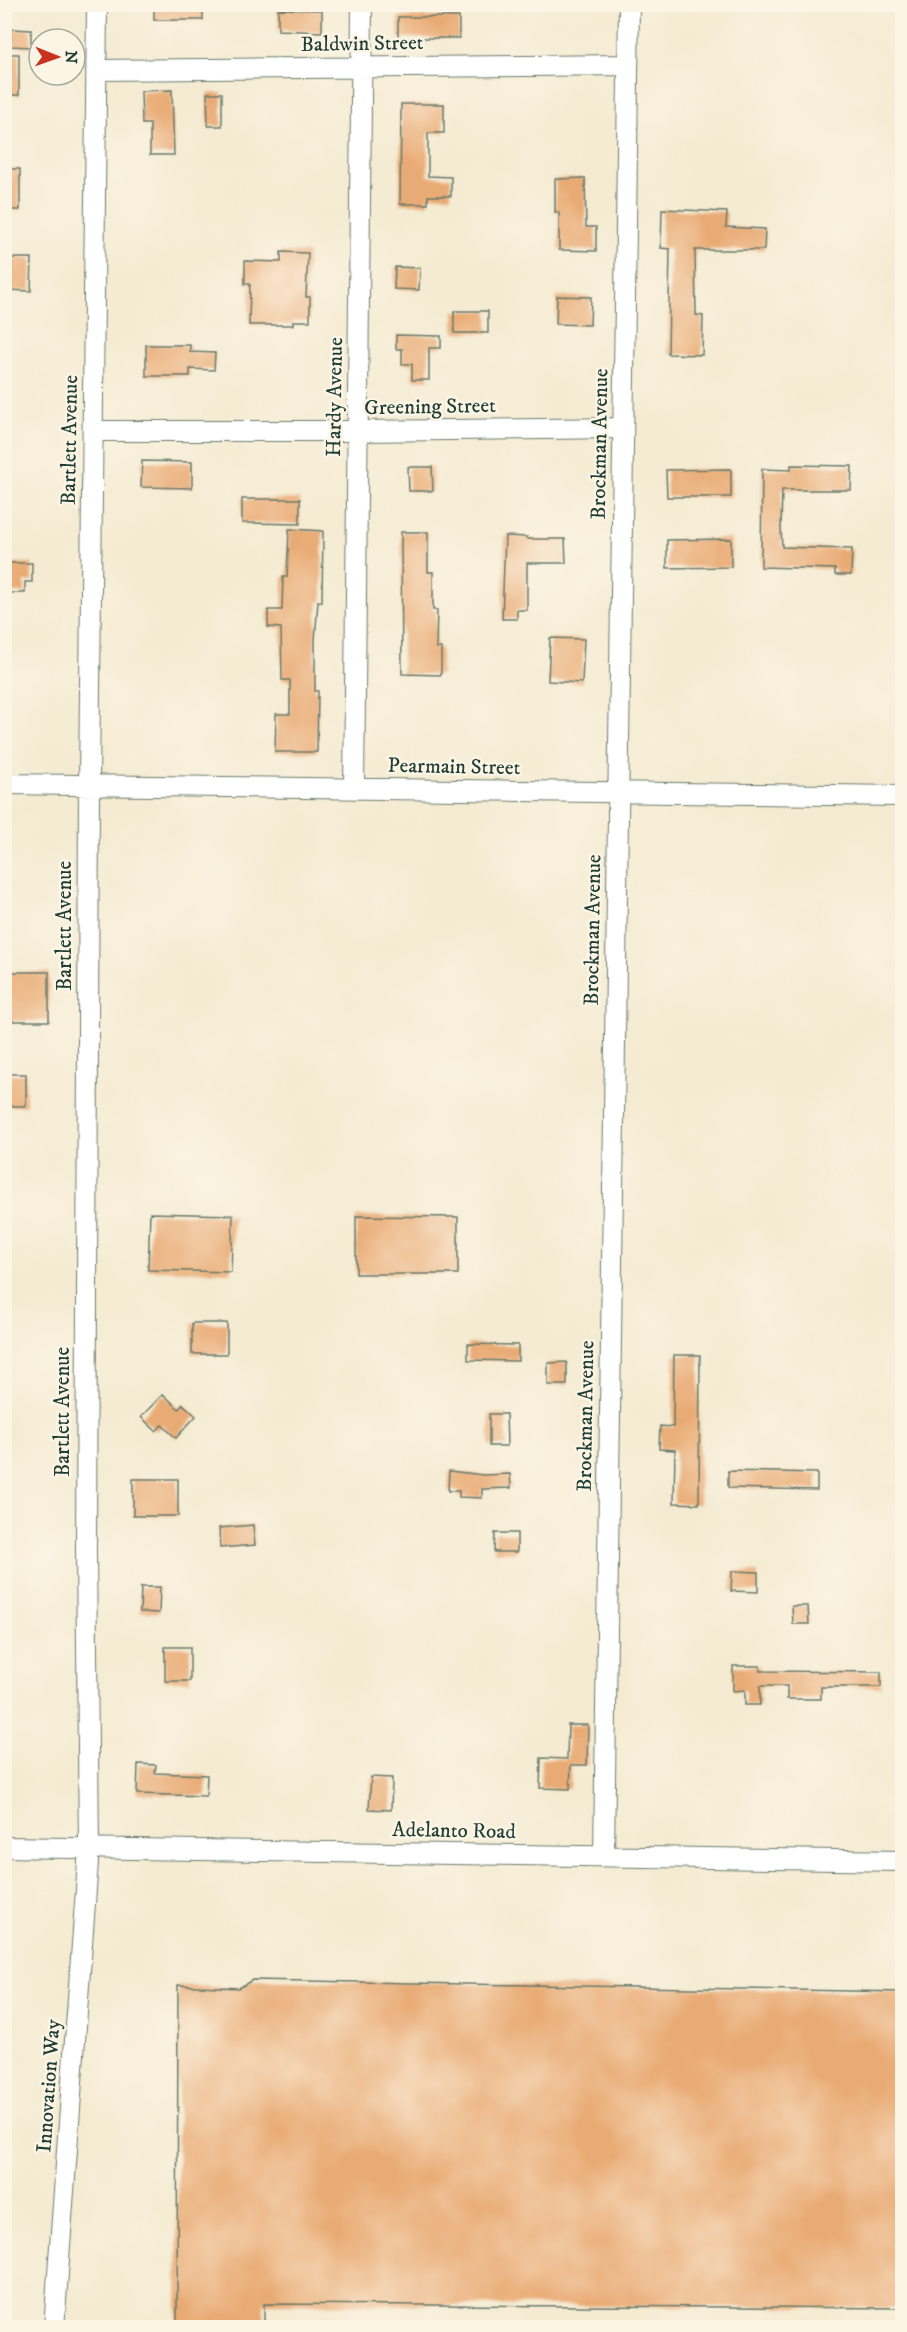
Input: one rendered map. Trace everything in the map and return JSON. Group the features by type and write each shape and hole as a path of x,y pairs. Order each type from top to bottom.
{"street":[{"name":"Bartlett Avenue","path":"89,1848 86,1540 89,786 97,4"},
{"name":"Hardy Avenue","path":"354,789 362,4"},
{"name":"Brockman Avenue","path":"604,1856 628,4"},
{"name":"Baldwin Street","path":"96,70 628,65"},
{"name":"Greening Street","path":"93,431 623,428"},
{"name":"Pearmain Street","path":"4,784 903,796"},
{"name":"Adelanto Road","path":"4,1847 903,1861"},
{"name":"Innovation Way","path":"54,2328 89,1848"}],"building":[{"path":"154,4 203,4 203,20 154,20"},
{"path":"278,9 322,10 322,32 278,30"},
{"path":"398,17 459,17 459,38 398,38"},
{"path":"11,29 27,30 27,47 10,46"},
{"path":"4,54 19,54 19,95 4,95"},
{"path":"172,90 174,155 150,155 150,124 142,124 141,91"},
{"path":"207,93 222,93 222,126 208,126"},
{"path":"401,104 444,104 444,133 428,133 428,176 451,177 451,196 428,196 428,204 400,204"},
{"path":"4,169 20,169 20,210 4,210"},
{"path":"585,178 586,227 596,227 596,251 559,250 559,212 555,212 555,179"},
{"path":"662,209 727,212 726,227 765,229 764,250 695,250 696,315 703,316 702,355 668,354 670,249 661,248"},
{"path":"281,252 308,253 306,297 310,297 310,321 293,321 293,325 249,325 250,284 245,284 245,261 281,262"},
{"path":"7,258 32,258 31,291 6,290"},
{"path":"395,267 420,268 419,290 394,289"},
{"path":"557,296 591,297 590,325 556,324"},
{"path":"454,311 488,311 488,333 454,333"},
{"path":"396,335 441,336 441,348 429,348 429,380 412,380 412,364 402,364 402,349 396,349"},
{"path":"146,345 190,345 190,352 215,353 214,370 190,369 190,376 146,376"},
{"path":"142,461 192,462 192,488 141,487"},
{"path":"791,465 852,466 851,490 782,490 781,528 782,547 852,549 851,575 835,575 835,569 761,567 762,469 791,470"},
{"path":"408,467 432,467 433,491 409,491"},
{"path":"731,469 731,497 667,497 666,470"},
{"path":"242,499 300,499 300,524 242,523"},
{"path":"289,529 323,531 322,602 318,601 315,640 315,691 318,691 317,752 275,752 276,714 290,714 290,680 282,680 281,628 268,627 268,610 282,610 283,577 287,577"},
{"path":"401,532 428,532 428,572 433,572 433,610 437,610 436,648 441,648 441,675 402,674"},
{"path":"505,536 527,537 527,539 565,539 566,563 527,563 527,610 517,610 517,619 502,619"},
{"path":"731,539 731,567 667,568 667,540"},
{"path":"4,563 32,563 32,582 25,582 25,593 4,593"},
{"path":"550,638 584,639 582,683 548,681"},
{"path":"4,972 49,972 49,1021 4,1021"},
{"path":"4,1074 26,1074 26,1106 4,1106"},
{"path":"150,1213 233,1215 231,1272 148,1270"},
{"path":"356,1216 458,1217 458,1274 356,1274"},
{"path":"192,1323 227,1323 227,1354 192,1354"},
{"path":"468,1344 518,1345 518,1361 468,1360"},
{"path":"674,1355 700,1355 699,1504 674,1503 675,1450 659,1449 660,1426 673,1427"},
{"path":"567,1362 567,1385 548,1385 548,1363"},
{"path":"163,1394 179,1409 183,1404 196,1416 176,1438 162,1425 156,1431 141,1417"},
{"path":"489,1414 506,1414 507,1446 489,1446"},
{"path":"449,1471 483,1475 510,1474 511,1488 482,1489 482,1498 459,1497 459,1491 448,1491"},
{"path":"728,1471 817,1473 817,1490 731,1488 728,1487"},
{"path":"133,1479 178,1479 178,1516 133,1516"},
{"path":"253,1525 255,1545 220,1548 219,1528"},
{"path":"495,1533 517,1533 517,1552 494,1552"},
{"path":"732,1571 758,1572 758,1592 731,1591"},
{"path":"141,1587 160,1587 159,1613 140,1612"},
{"path":"792,1606 808,1606 809,1624 793,1624"},
{"path":"165,1647 190,1647 190,1681 165,1681"},
{"path":"733,1666 760,1666 760,1671 881,1672 881,1687 821,1687 821,1699 787,1699 787,1686 760,1686 760,1705 745,1705 745,1690 733,1691"},
{"path":"568,1725 588,1725 587,1765 571,1765 570,1789 540,1788 541,1758 567,1759"},
{"path":"138,1764 156,1765 155,1773 207,1775 206,1796 137,1794"},
{"path":"371,1777 392,1778 391,1810 369,1809"},
{"path":"252,1980 903,1992 903,2308 264,2304 264,2328 177,2328 178,1985 239,1988"}]}
